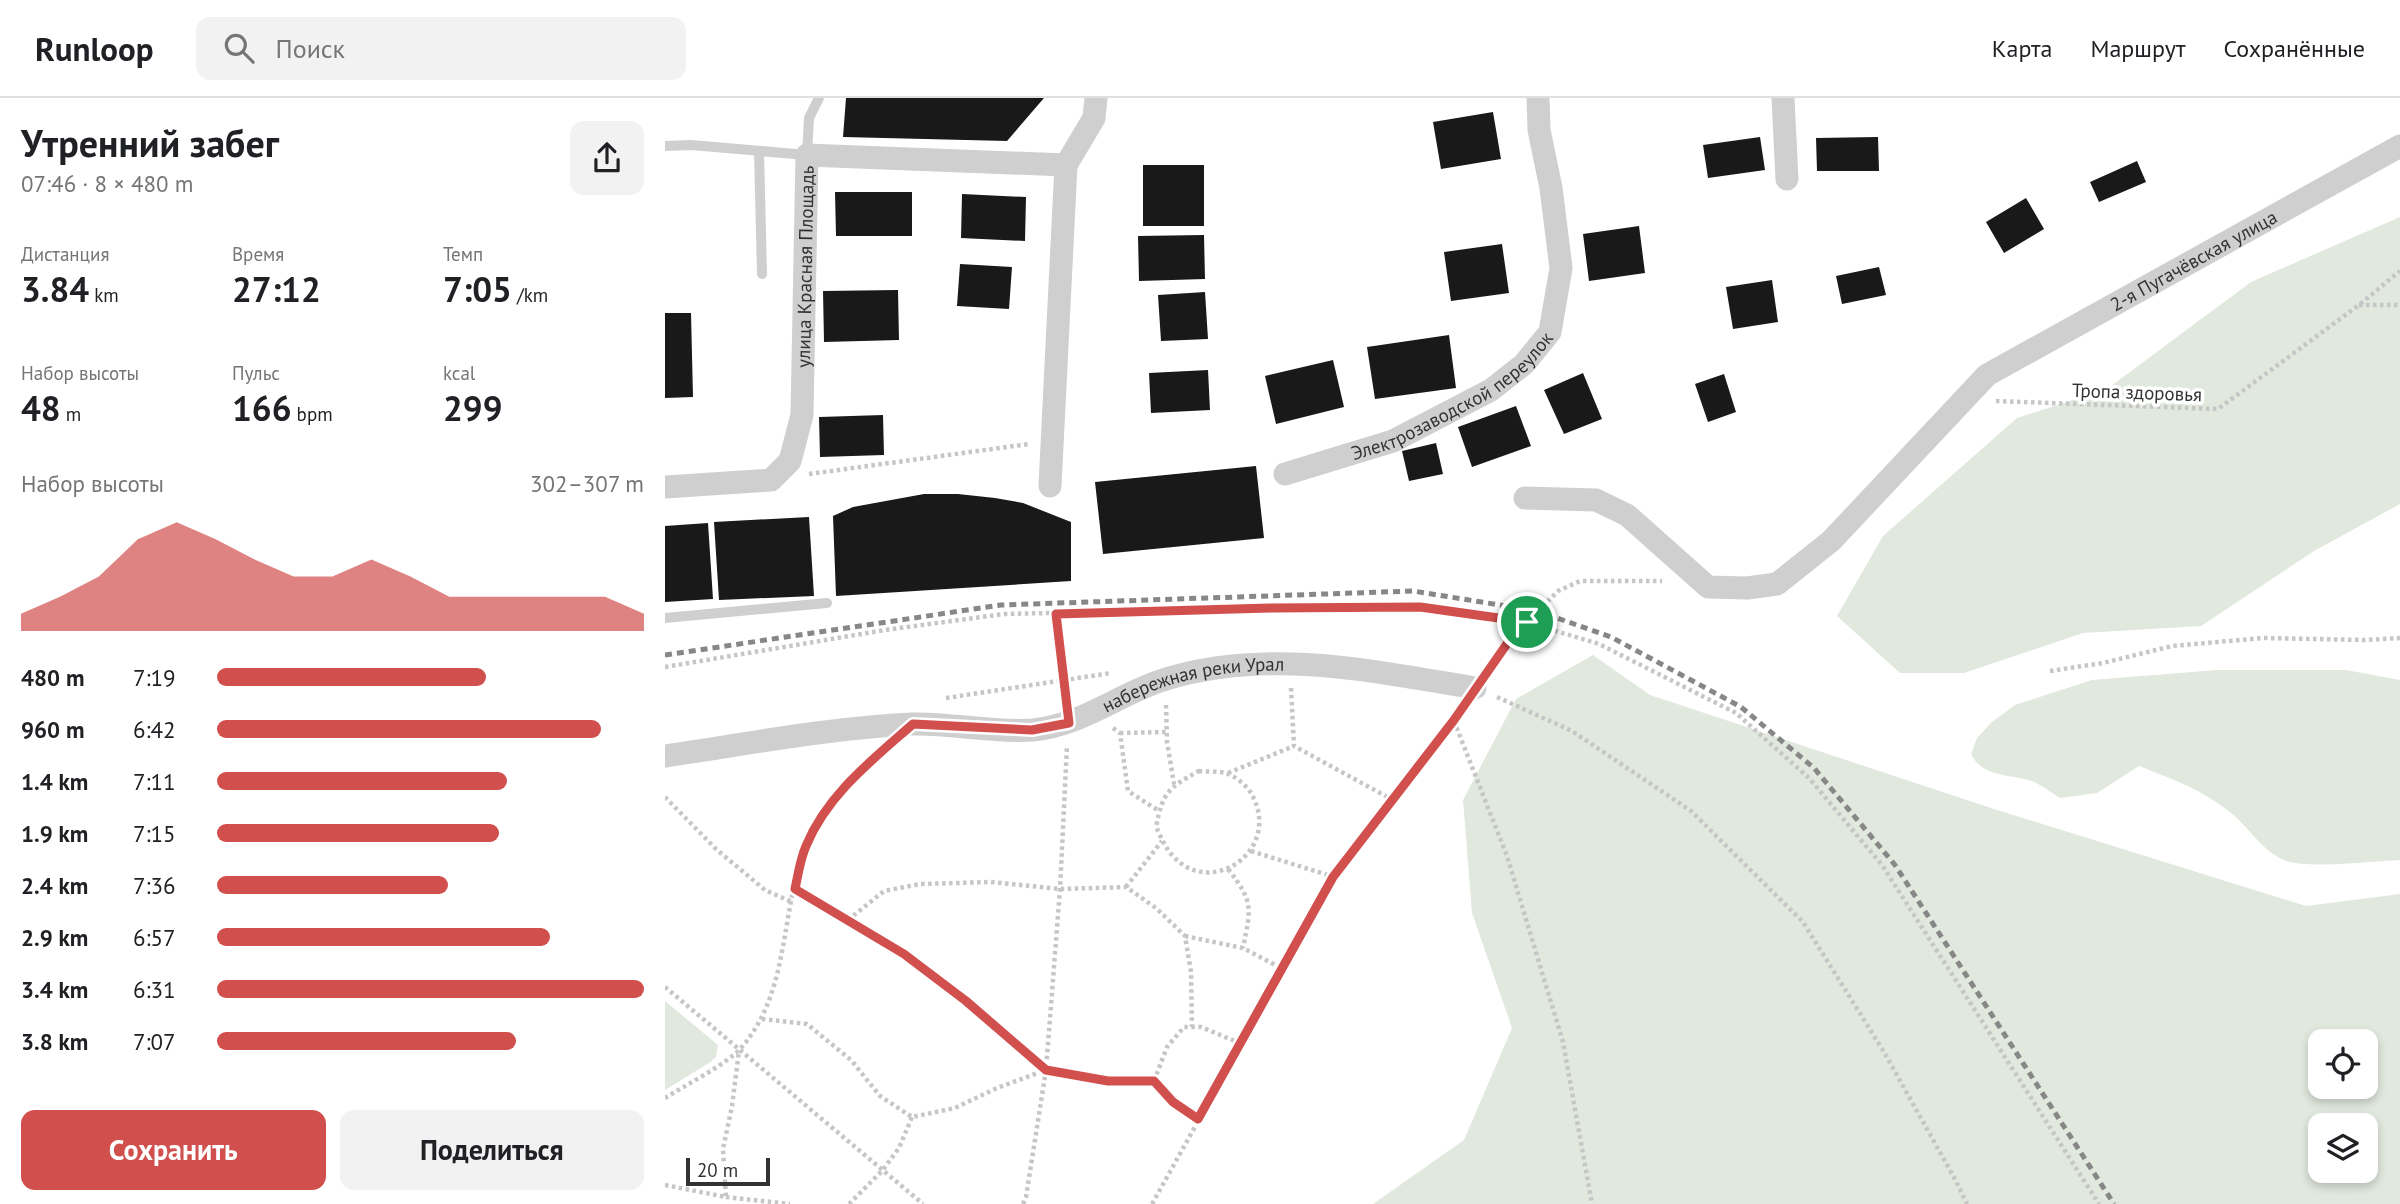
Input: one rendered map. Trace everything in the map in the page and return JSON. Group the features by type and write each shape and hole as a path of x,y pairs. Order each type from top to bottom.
{"street":[{"path":"1050,486 1066,165 1094,118 1096,98"},
{"name":"Электрозаводской переулок","path":"1285,474 1393,441 1491,390 1524,364 1550,332 1561,268 1551,188 1539,130 1538,98"},
{"path":"1783,98 1787,179"},
{"name":"2-я Пугачёвская улица","path":"1708,587 1747,588 1777,584 1831,541 1987,375 2400,146"},
{"name":"улица Красная Площадь","path":"771,480 790,461 801,415 807,155 1066,165"},
{"path":"665,487 771,480"},
{"path":"1525,498 1596,500 1627,514 1708,587"},
{"name":"набережная реки Урал","path":"665,756 828,732 913,724 1032,730 1069,723 1165,679 1228,666 1290,662 1359,668 1475,688"}],"lane":[{"path":"665,146 691,145 807,155 809,118 819,98"},
{"path":"759,151 762,274"},
{"path":"665,618 827,603"}],"path":[{"name":"Тропа здоровья","path":"1964,400 2218,409 2359,305 2400,271"},
{"path":"2359,305 2400,305"},
{"path":"771,480 1051,441"},
{"path":"1152,1204 1333,877 1454,720 1511,638 1558,591 1580,581 1650,580 1708,587"},
{"path":"665,667 885,630 1004,614 1420,607 1527,622 1599,644 1736,713 1809,778 1882,865 2099,1204"},
{"path":"1023,1204 1027,1198 1046,1070 1060,890 1069,723 1056,614"},
{"path":"2050,671 2103,663 2185,645 2263,638 2400,638"},
{"path":"1290,662 1294,746"},
{"path":"935,700 1117,672"},
{"path":"1165,679 1167,732 1174,785"},
{"path":"1475,688 1572,731 1691,811 1803,922 1884,1052 1967,1204"},
{"path":"1094,712 1120,733 1167,732"},
{"path":"1454,720 1507,856 1563,1042 1592,1204"},
{"path":"665,1098 739,1050 762,1018 780,966 806,847 825,810 857,773 913,724"},
{"path":"1120,733 1128,791 1159,811"},
{"path":"1227,773 1247,786 1258,806 1260,830 1251,852 1229,869 1209,872 1190,868 1174,858 1156,827 1164,797 1174,785 1199,771 1227,773 1294,746"},
{"path":"1294,746 1391,799"},
{"path":"665,797 716,849 755,882 765,890 792,902"},
{"path":"1126,887 1163,841"},
{"path":"1251,852 1333,877"},
{"path":"1229,869 1245,890 1250,911 1243,948"},
{"path":"848,920 884,891 920,884 991,882 1060,890 1126,887 1156,908 1185,936 1243,948 1283,970"},
{"path":"795,889 904,954 956,993 1046,1070"},
{"path":"1185,936 1191,972 1192,1027"},
{"path":"665,987 923,1204"},
{"path":"762,1018 807,1024 851,1060 880,1096 912,1117 955,1108 997,1088 1046,1070 1108,1081 1154,1081 1173,1102 1198,1119"},
{"path":"1154,1081 1167,1047 1184,1027 1201,1027 1242,1044"},
{"path":"726,1197 723,1149 732,1107 739,1050"},
{"path":"849,1204 882,1171 899,1148 912,1117"},
{"path":"665,1185 726,1197 790,1204"}],"shaded area":[{"path":"2400,217 2400,504 2314,551 2201,626 2083,633 1964,673 1900,673 1837,616 1883,536 2017,418 2107,389 2251,282"},
{"path":"1593,655 1650,695 1994,809 2306,906 2400,894 2400,1204 1373,1204 1464,1140 1512,1028 1472,913 1463,800 1516,699"},
{"path":"2217,670 2346,670 2400,680 2400,860 2326,864 2287,861 2271,852 2219,804 2186,785 2139,766 2097,793 2060,798 2036,783 1992,772 1977,762 1971,754 1977,738 1992,722 2015,705 2092,680"},
{"path":"665,1001 718,1045 716,1057 709,1063 665,1090"}],"building":[{"path":"846,98 1044,98 1007,141 843,137"},
{"path":"1493,112 1501,159 1441,169 1433,122"},
{"path":"1760,137 1765,170 1708,178 1703,145"},
{"path":"1878,137 1879,171 1817,171 1816,138"},
{"path":"2137,161 2146,182 2099,202 2090,182"},
{"path":"1143,165 1204,165 1204,226 1143,226"},
{"path":"835,192 912,192 912,236 836,236"},
{"path":"962,194 1026,197 1025,241 961,238"},
{"path":"2026,198 2044,229 2004,253 1986,222"},
{"path":"1639,226 1645,273 1589,281 1583,234"},
{"path":"1204,235 1205,279 1139,281 1138,236"},
{"path":"1502,244 1509,293 1451,301 1444,252"},
{"path":"960,264 1012,267 1009,309 957,306"},
{"path":"1879,267 1886,295 1842,304 1836,276"},
{"path":"1772,280 1778,322 1733,329 1726,287"},
{"path":"898,290 899,340 824,342 823,291"},
{"path":"1205,292 1208,339 1161,341 1158,295"},
{"path":"665,313 691,313 693,397 665,398"},
{"path":"1449,335 1456,388 1375,399 1367,347"},
{"path":"1333,360 1344,407 1276,424 1265,376"},
{"path":"1208,370 1210,410 1151,413 1149,373"},
{"path":"1583,373 1602,419 1564,434 1544,390"},
{"path":"1724,374 1736,412 1708,422 1695,384"},
{"path":"1516,406 1531,446 1472,467 1458,427"},
{"path":"883,415 884,455 820,457 819,417"},
{"path":"1436,443 1443,474 1409,481 1402,451"},
{"path":"1256,466 1264,538 1103,554 1095,482"},
{"path":"924,494 958,494 1023,503 1071,522 1071,581 836,596 833,516 853,507"},
{"path":"809,517 814,596 719,600 714,522"},
{"path":"708,523 713,599 665,602 665,526"}],"railway":[{"path":"665,655 1001,605 1413,591 1537,611 1611,637 1741,707 1814,768 1895,865 2114,1204"}],"route":[{"path":"1420,607 1527,622 1511,638 1454,720 1333,877 1198,1119 1173,1102 1154,1081 1108,1081 1046,1070 966,1001 904,954 795,889 806,847 825,810 857,773 913,724 1032,730 1069,723 1056,614 1420,607"}]}
